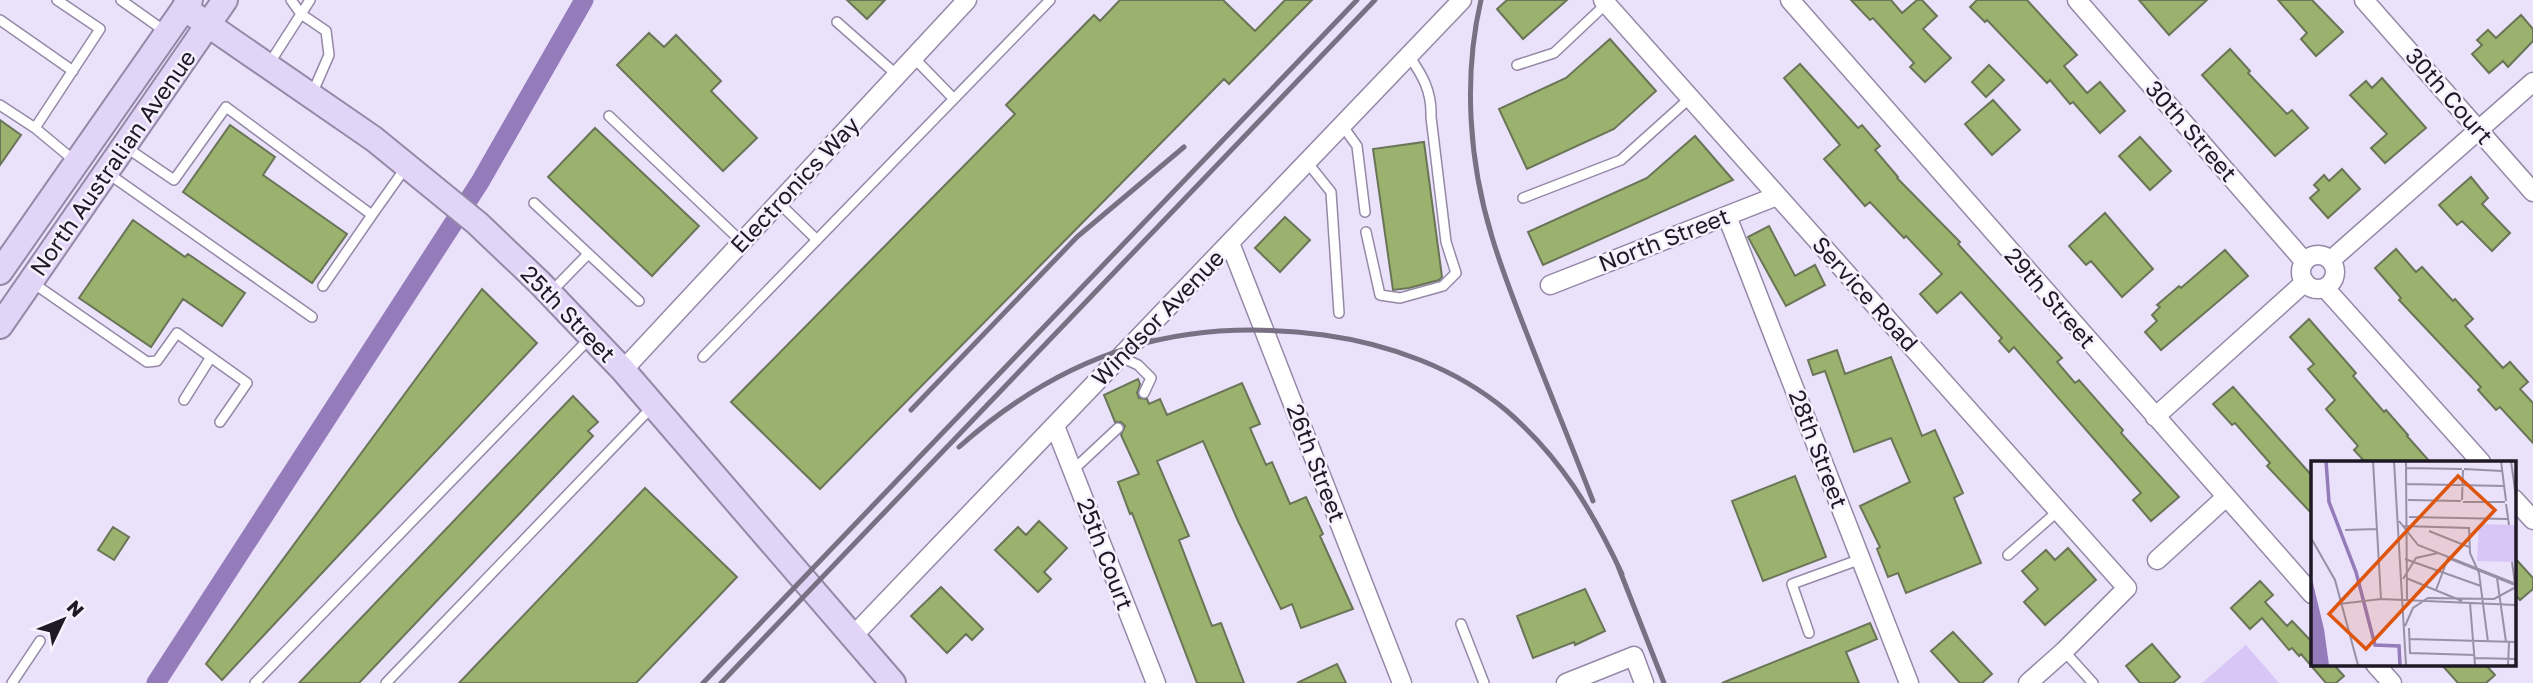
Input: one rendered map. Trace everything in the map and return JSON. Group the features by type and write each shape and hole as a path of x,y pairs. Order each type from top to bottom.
{"main road":[{"name":"North Australian Avenue","path":"0,326 225,0"},
{"name":"North Australian Avenue","path":"0,272 187,4"},
{"name":"25th Street","path":"187,4 209,24 407,165 477,223 550,293 623,370 893,683"}],"street":[{"name":"Electronics Way","path":"623,370 967,0"},
{"name":"Windsor Avenue","path":"853,636 1462,0"},
{"name":"29th Street","path":"1790,0 2311,593"},
{"name":"30th Street","path":"2077,0 2304,261"},
{"name":"30th Court","path":"2364,0 2533,192"},
{"name":"Service Road","path":"1604,2 2127,588 2064,651"},
{"path":"2332,260 2533,82"},
{"name":"North Street","path":"1550,285 1777,196"},
{"name":"28th Street","path":"1727,216 1909,683"},
{"name":"26th Street","path":"1230,243 1402,683"},
{"path":"2318,254 2332,260 2335,276 2325,288 2314,288 2305,282 2301,272 2304,261 2318,254"},
{"path":"2155,417 2305,282"},
{"path":"2325,288 2479,461"},
{"name":"25th Court","path":"1055,426 1156,683"},
{"path":"2157,560 2226,497"},
{"path":"2516,501 2533,520"},
{"path":"2028,683 2064,651"},
{"path":"1566,683 1634,656 1644,683"},
{"path":"2377,666 2392,683"}],"lane":[{"path":"35,128 100,29 57,0"},
{"path":"121,0 168,33"},
{"path":"291,0 301,14 326,31 329,55 312,96"},
{"path":"268,65 310,0"},
{"path":"703,357 1050,0"},
{"path":"1517,65 1554,53 1604,2"},
{"path":"0,20 73,71"},
{"path":"837,22 897,75"},
{"path":"1366,232 1380,295 1399,298 1443,286 1455,273 1446,242 1431,117 1432,100 1422,74 1409,56"},
{"path":"914,58 954,99"},
{"path":"1523,198 1621,160 1690,98"},
{"path":"0,105 35,128 77,163"},
{"path":"125,147 174,180 226,107 372,215"},
{"path":"609,116 742,242"},
{"path":"1342,125 1357,146 1365,212"},
{"path":"1307,162 1331,192 1339,313"},
{"path":"323,286 407,165"},
{"path":"107,173 312,317"},
{"path":"534,203 639,301"},
{"path":"779,203 817,240"},
{"path":"550,293 588,254"},
{"path":"31,282 147,362 157,361 177,333 247,383 220,422"},
{"path":"255,683 591,337"},
{"path":"184,400 211,357"},
{"path":"1121,357 1138,365 1151,378 1144,393"},
{"path":"386,683 653,405"},
{"path":"1072,471 1118,428"},
{"path":"2008,555 2058,511"},
{"path":"1809,633 1792,584 1861,559"},
{"path":"1461,624 1484,683"},
{"path":"12,683 40,641"},
{"path":"2064,651 2093,683"}],"shaded area":[{"path":"2246,645 2279,683 2202,683"}],"building":[{"path":"847,0 885,0 867,19"},
{"path":"1120,0 1223,0 1255,31 1285,0 1312,0 1229,84 1224,79 820,489 731,402 1015,114 1006,105 1094,15 1100,21"},
{"path":"1507,0 1567,0 1523,39 1497,9"},
{"path":"1851,0 1891,0 1902,13 1917,0 1922,0 1937,16 1923,29 1951,58 1925,82 1910,67 1914,63 1873,18 1870,20"},
{"path":"1977,0 2027,0 2077,55 2064,66 2087,93 2100,82 2125,111 2100,133 2073,102 2070,104 2050,80 2047,83 1987,20 1985,22 1970,7"},
{"path":"2139,0 2207,0 2169,35"},
{"path":"2278,0 2312,0 2343,32 2316,56 2301,39 2307,33"},
{"path":"2521,15 2533,29 2533,41 2508,67 2503,61 2489,73 2472,54 2482,45 2477,40 2488,30 2496,38"},
{"path":"649,33 664,47 676,35 721,81 711,91 757,138 723,171 617,65"},
{"path":"1610,39 1656,91 1614,129 1527,169 1499,109 1566,78"},
{"path":"2230,49 2250,71 2248,73 2287,114 2292,110 2308,128 2275,156 2202,75"},
{"path":"1800,64 1858,128 1862,125 1880,146 1875,150 1897,178 1960,242 1958,244 2062,358 2057,362 2075,383 2079,380 2123,430 2121,433 2179,497 2151,521 2133,500 2141,493 2014,347 2009,352 1999,341 2002,338 1961,292 1937,313 1920,294 1942,274 1870,202 1865,206 1824,159 1840,145 1784,78"},
{"path":"1989,65 2004,80 1986,97 1972,82"},
{"path":"2382,78 2426,128 2385,163 2371,148 2387,134 2350,95 2366,81 2372,88"},
{"path":"1993,100 2020,130 1992,155 1965,124"},
{"path":"0,120 21,135 0,165"},
{"path":"230,125 275,157 263,175 347,234 312,283 183,192"},
{"path":"595,128 699,226 652,276 548,177"},
{"path":"1695,136 1733,180 1543,265 1528,232 1647,178"},
{"path":"2140,137 2171,171 2150,190 2119,156"},
{"path":"1424,142 1442,277 1409,288 1393,290 1373,149"},
{"path":"2342,169 2360,189 2328,218 2310,198 2319,190 2314,185 2324,175 2329,181"},
{"path":"2471,177 2488,198 2482,204 2510,233 2492,251 2462,221 2457,225 2439,205"},
{"path":"2105,213 2153,269 2122,297 2091,261 2086,265 2069,246"},
{"path":"1285,217 1310,240 1280,272 1255,248"},
{"path":"133,220 185,257 188,254 245,293 222,326 183,299 151,347 79,298"},
{"path":"1769,226 1795,276 1815,265 1825,285 1786,306 1748,237"},
{"path":"2396,249 2416,272 2422,267 2473,319 2465,326 2503,368 2510,362 2528,382 2520,389 2533,403 2533,443 2500,407 2496,410 2478,390 2481,387 2399,300 2401,298 2375,268"},
{"path":"2225,250 2248,276 2161,350 2145,332 2157,321 2152,315 2160,307 2157,305"},
{"path":"482,289 537,343 222,680 206,664"},
{"path":"2309,319 2356,373 2353,376 2429,461 2364,461 2354,450 2358,446 2326,409 2335,400 2308,369 2314,364 2290,337"},
{"path":"1837,350 1845,374 1891,357 1922,436 1935,430 1963,493 1954,498 1981,563 1906,593 1898,573 1888,577 1877,549 1880,547 1860,506 1910,482 1891,438 1854,452 1825,371 1813,375 1808,360"},
{"path":"1138,379 1139,398 1147,399 1149,404 1160,399 1167,415 1242,383 1260,424 1250,428 1266,465 1272,462 1290,504 1306,497 1323,534 1320,536 1353,609 1301,628 1292,604 1281,609 1203,441 1157,461 1189,536 1179,540 1212,626 1221,623 1244,683 1197,683 1118,482 1139,474 1121,435 1125,426 1121,422 1115,422 1104,395"},
{"path":"2233,387 2311,475 2311,513 2267,466 2270,463 2235,423 2232,425 2213,404"},
{"path":"573,396 598,422 588,431 593,436 359,683 299,683"},
{"path":"1795,476 1826,557 1763,581 1732,501"},
{"path":"645,488 737,577 636,683 459,683"},
{"path":"1039,521 1067,548 1044,572 1051,579 1038,592 995,550 1018,527 1026,535"},
{"path":"113,527 129,537 114,560 98,550"},
{"path":"2068,548 2096,580 2045,625 2024,602 2038,589 2022,571 2046,550 2055,560"},
{"path":"2516,559 2533,578 2533,589 2520,600 2516,595"},
{"path":"2260,581 2273,595 2265,602 2287,626 2292,621 2311,641 2311,666 2301,654 2299,656 2292,648 2289,650 2262,618 2250,629 2231,608"},
{"path":"941,587 983,629 972,640 966,634 947,653 911,616"},
{"path":"1585,589 1605,631 1575,645 1574,642 1533,658 1517,616"},
{"path":"1870,623 1877,639 1846,652 1859,683 1722,683"},
{"path":"1953,632 1992,674 1982,683 1960,683 1931,651"},
{"path":"2152,644 2180,677 2173,683 2140,683 2126,666"},
{"path":"1337,664 1346,683 1297,683"},
{"path":"2311,666 2335,666 2344,676 2336,683 2326,683"},
{"path":"2443,666 2487,666 2495,675 2486,683 2458,683"}],"waterway":[{"path":"156,683 480,182 584,0"}],"railway":[{"path":"703,683 1357,0"},
{"path":"721,683 1375,0"},
{"path":"1481,0 1472,59 1471,119 1484,208 1511,292 1593,501"},
{"path":"911,410 1077,237 1184,147"},
{"path":"959,447 1041,386 1084,364 1128,348 1174,337 1221,331 1271,330 1348,339 1397,352 1444,370 1507,411 1544,447 1574,486 1622,574"},
{"path":"1618,566 1664,683"}]}
